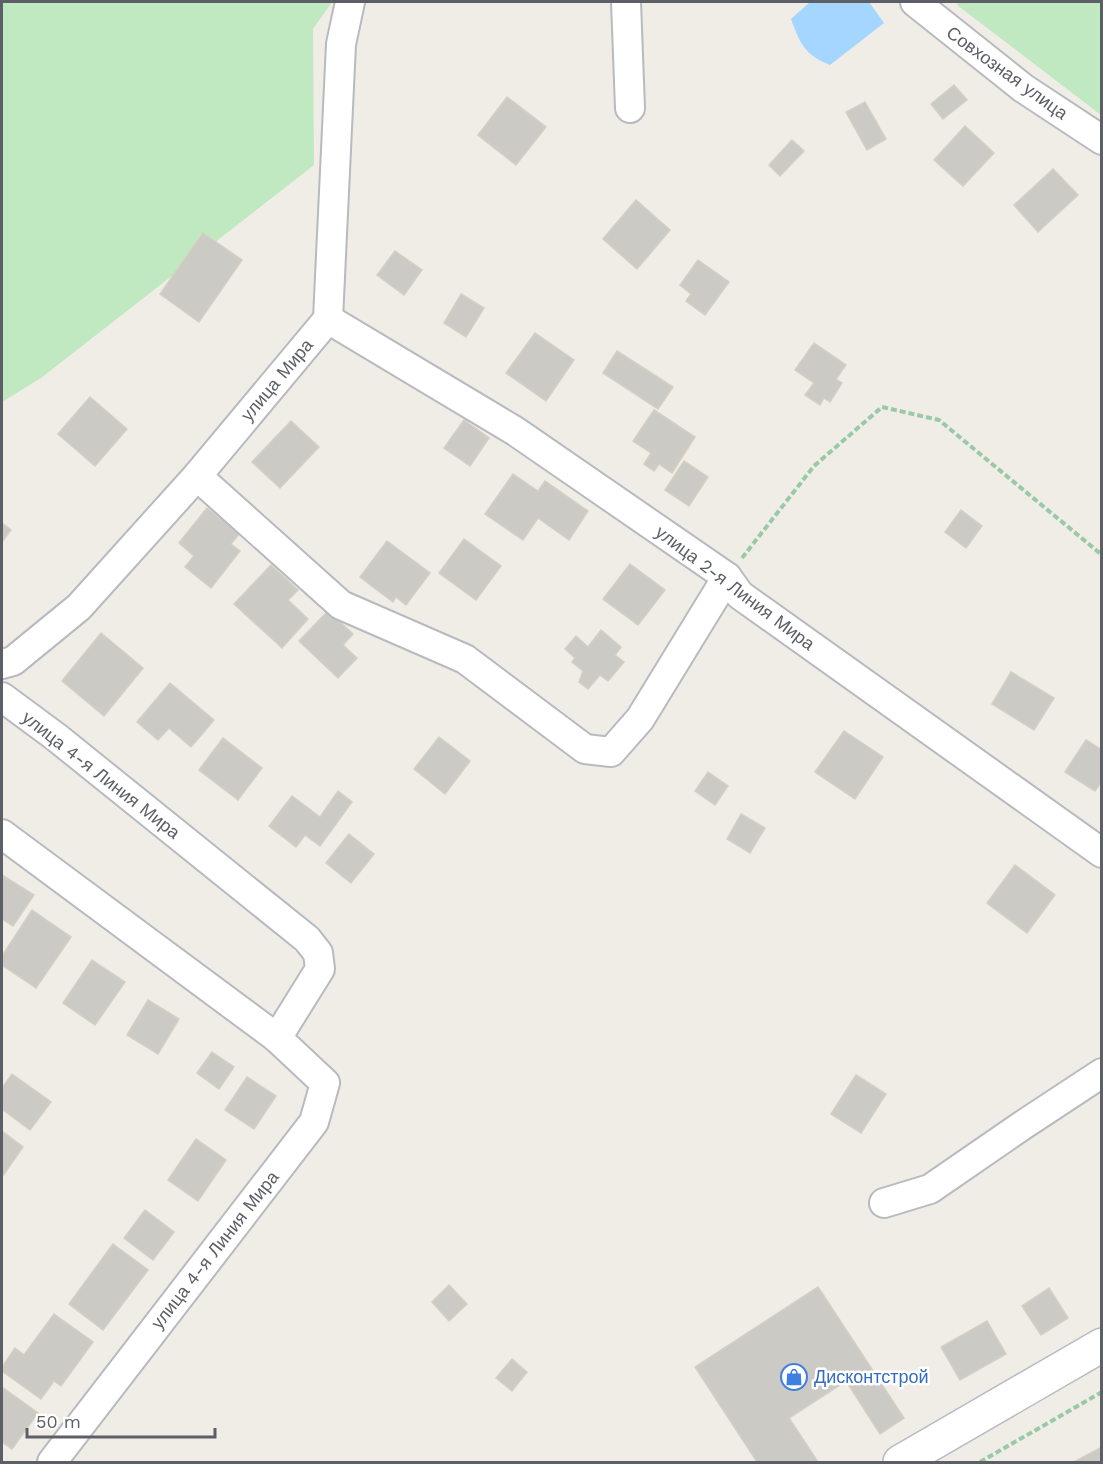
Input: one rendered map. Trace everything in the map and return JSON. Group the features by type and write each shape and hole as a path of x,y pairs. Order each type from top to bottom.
{"main road":[{"path":"900,1462 1101,1345"}],"street":[{"path":"328,319 341,44 350,2"},
{"path":"626,2 630,108"},
{"name":"Совхозная улица","path":"915,2 1023,88 1101,140"},
{"name":"улица Мира","path":"2,664 13,661 79,607 196,476 328,319"},
{"name":"улица 2-я Линия Мира","path":"328,319 515,431 727,577 740,595 1101,853"},
{"path":"196,476 341,605 465,659 585,749 611,752 640,719 727,577"},
{"name":"улица 4-я Линия Мира","path":"2,697 138,802 313,946 318,953 320,969 277,1038"},
{"name":"улица 4-я Линия Мира","path":"2,834 277,1038 325,1083 314,1122 52,1462"},
{"path":"884,1203 930,1189 1101,1073"}],"path":[{"path":"727,577 814,466 882,407 939,420 1101,555"},
{"path":"980,1462 1101,1392"}],"green space":[{"path":"2,2 332,2 313,29 314,165 41,378 2,402"},
{"path":"959,2 1101,2 1101,115 957,5"}],"water":[{"path":"810,2 869,2 884,23 830,65 804,48 791,19"}],"building":[{"path":"954,85 967,100 943,119 931,104"},
{"path":"507,97 546,127 516,165 478,135"},
{"path":"865,102 886,139 867,150 846,112"},
{"path":"965,126 994,153 963,186 934,160"},
{"path":"792,140 804,151 780,176 769,165"},
{"path":"1053,169 1078,195 1038,232 1014,205"},
{"path":"636,200 670,230 637,269 603,239"},
{"path":"203,233 242,260 199,322 160,294"},
{"path":"395,251 422,270 404,295 377,275"},
{"path":"698,260 729,282 705,315 686,301 691,294 680,285"},
{"path":"461,294 484,308 466,337 444,323"},
{"path":"535,333 574,360 546,401 506,373"},
{"path":"814,343 846,365 836,379 842,383 830,402 824,398 820,405 805,395 814,383 795,370"},
{"path":"617,351 673,387 658,409 603,373"},
{"path":"90,397 127,429 95,466 58,434"},
{"path":"654,410 695,437 672,473 659,464 654,471 644,464 651,453 633,441"},
{"path":"464,420 489,438 470,466 444,448"},
{"path":"291,421 319,447 280,488 252,462"},
{"path":"684,461 708,477 689,506 665,490"},
{"path":"513,474 538,491 545,481 588,511 569,540 538,518 523,540 485,514"},
{"path":"207,508 239,534 231,544 240,551 211,588 185,567 194,556 179,543"},
{"path":"961,510 982,526 966,548 945,532"},
{"path":"2,523 11,530 2,542"},
{"path":"464,539 501,566 476,600 439,573"},
{"path":"387,541 430,573 406,605 396,597 393,602 360,577"},
{"path":"630,564 665,590 638,625 603,599"},
{"path":"271,565 298,590 288,600 308,619 282,648 234,604"},
{"path":"328,611 353,634 343,645 357,658 338,678 299,641"},
{"path":"601,630 621,647 615,655 624,662 608,681 600,675 588,689 579,682 583,671 572,662 575,658 565,649 576,636 588,647"},
{"path":"101,633 143,668 104,716 62,681"},
{"path":"1011,672 1054,698 1034,730 992,704"},
{"path":"170,683 214,720 191,747 169,728 158,740 137,722"},
{"path":"844,731 883,757 855,799 815,772"},
{"path":"439,737 470,761 445,794 414,769"},
{"path":"223,738 262,768 238,800 199,770"},
{"path":"1086,740 1102,750 1102,781 1095,791 1065,772"},
{"path":"708,772 728,786 715,805 695,791"},
{"path":"338,791 352,802 320,846 305,835 296,847 269,826 292,796 320,817"},
{"path":"741,814 765,828 750,853 727,839"},
{"path":"349,834 374,854 351,883 326,863"},
{"path":"1015,865 1055,895 1027,933 987,903"},
{"path":"2,875 34,895 13,926 2,919"},
{"path":"32,910 71,937 36,988 2,965 2,956"},
{"path":"92,960 125,982 95,1025 63,1003"},
{"path":"148,1000 179,1019 158,1054 127,1035"},
{"path":"212,1052 234,1067 219,1089 197,1073"},
{"path":"12,1074 51,1102 30,1130 2,1109 2,1088"},
{"path":"856,1075 886,1094 861,1133 831,1114"},
{"path":"247,1077 276,1096 254,1129 225,1110"},
{"path":"2,1131 23,1147 2,1177"},
{"path":"196,1139 226,1160 198,1201 168,1180"},
{"path":"145,1210 174,1232 153,1260 124,1238"},
{"path":"113,1244 148,1270 103,1330 69,1304"},
{"path":"449,1285 467,1304 449,1321 432,1302"},
{"path":"818,1287 904,1418 880,1434 846,1381 789,1418 818,1462 757,1462 695,1367"},
{"path":"1049,1288 1068,1318 1041,1335 1022,1306"},
{"path":"54,1314 93,1342 61,1386 54,1381 41,1399 2,1371 2,1367 15,1348 24,1355"},
{"path":"987,1321 1006,1354 960,1380 941,1347"},
{"path":"512,1359 527,1372 512,1391 496,1378"},
{"path":"2,1387 38,1413 12,1449 2,1442"},
{"path":"1102,1447 1102,1462 1074,1462"}],"place":[{"name":"Дисконтстрой","path":"794,1377"}]}
